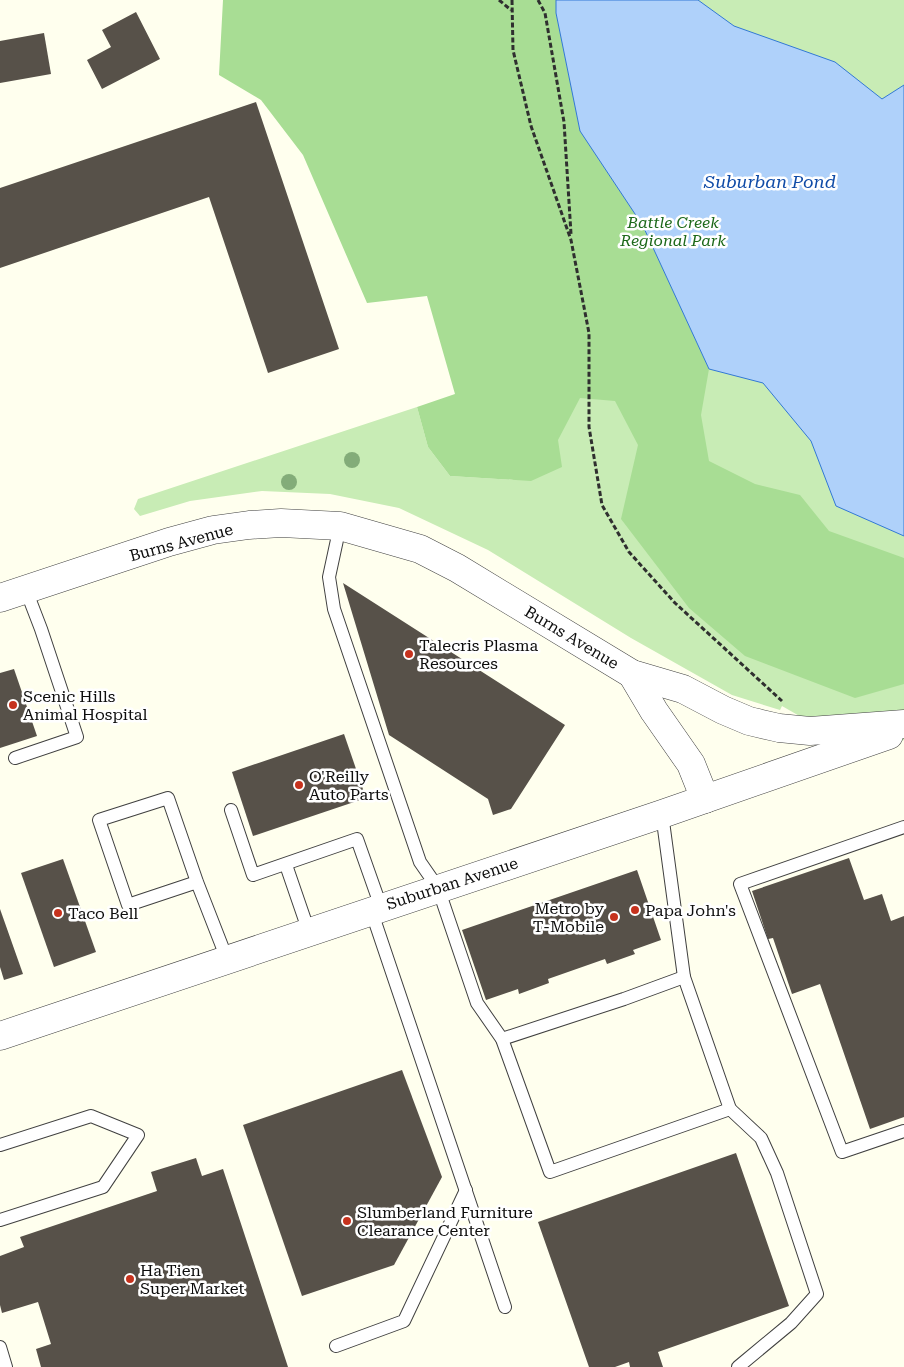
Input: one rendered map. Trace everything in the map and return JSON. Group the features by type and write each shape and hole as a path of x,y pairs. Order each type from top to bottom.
{"street":[{"name":"Burns Avenue","path":"0,598 169,542 212,530 281,523 340,526 420,549 457,568 632,674 683,689 722,710 749,721 779,728 810,731 904,724"},
{"name":"Burns Avenue","path":"632,674 654,711 691,764 705,799"},
{"name":"Suburban Avenue","path":"0,1036 662,814 904,730"}],"lane":[{"path":"340,526 329,577 334,609 420,862 438,888 477,1002 502,1039 550,1172 730,1109"},
{"path":"15,758 77,737 26,590"},
{"path":"197,882 128,905 99,820 168,798 197,882 227,959"},
{"path":"232,810 254,875 357,839 376,909 466,1190 506,1307"},
{"path":"662,814 684,977 730,1109 761,1138 777,1173 817,1294 791,1323 738,1367"},
{"path":"904,827 740,884 842,1152 904,1130"},
{"path":"286,865 309,932"},
{"path":"502,1039 684,977"},
{"path":"0,1145 91,1116 138,1135 103,1187 0,1220"},
{"path":"336,1346 404,1321 466,1190"},
{"path":"0,1347 6,1367"}],"path":[{"path":"499,0 512,10"},
{"path":"512,0 513,50 531,126 571,240"},
{"path":"538,0 544,13 564,122 571,240 588,333 589,427 602,505 629,552 675,603 786,704"}],"green space":[{"path":"223,0 556,0 556,13 580,131 643,226 709,369 701,415 709,461 755,484 800,495 829,531 904,558 904,684 855,698 745,656 689,608 621,519 638,445 615,401 580,398 558,440 562,467 531,481 450,476 428,447 417,407 455,394 427,296 367,303 303,155 261,100 219,75"},
{"name":"Battle Creek Regional Park","path":"291,0 904,0 904,740 864,753 782,706 780,710 732,695 631,638 488,550 399,508 330,494 262,491 190,501 140,516 134,509 138,499 417,407 428,447 450,476 513,480"}],"water":[{"name":"Suburban Pond","path":"556,0 698,0 734,26 835,62 882,99 904,85 904,536 836,506 811,441 763,383 709,369 643,226 580,131 556,13"}],"building":[{"path":"136,12 160,59 102,89 87,60 111,47 102,30"},
{"path":"44,33 51,74 0,83 0,41"},
{"path":"256,102 339,349 268,373 209,197 0,268 0,188"},
{"name":"Talecris Plasma Resources","path":"343,583 565,725 511,809 493,815 488,799 389,735"},
{"name":"Scenic Hills Animal Hospital","path":"14,669 37,736 0,748 0,673"},
{"name":"O'Reilly Auto Parts","path":"344,734 366,798 253,836 232,772"},
{"path":"849,858 864,900 882,894 891,921 904,916 904,1117 870,1129 820,984 792,994 773,938 768,939 752,891"},
{"name":"Taco Bell","path":"63,859 96,952 54,967 21,873"},
{"path":"637,870 661,940 633,950 635,954 607,964 605,959 548,979 549,983 519,994 518,989 486,1000 462,930"},
{"path":"0,909 23,974 4,980 0,967"},
{"name":"Slumberland Furniture Clearance Center","path":"402,1070 442,1177 394,1265 302,1296 243,1125"},
{"path":"736,1153 789,1306 658,1352 663,1367 630,1367 629,1362 615,1367 589,1367 538,1222"},
{"name":"Ha Tien Super Market","path":"196,1158 202,1176 223,1169 288,1367 41,1367 36,1349 51,1344 38,1302 2,1313 0,1305 0,1256 24,1247 20,1237 157,1191 151,1172"}],"place":[{"name":"Talecris Plasma Resources","path":"409,654"},
{"name":"Scenic Hills Animal Hospital","path":"13,705"},
{"name":"O'Reilly Auto Parts","path":"299,785"},
{"name":"Papa John's","path":"635,910"},
{"name":"Taco Bell","path":"58,913"},
{"name":"Metro by T-Mobile","path":"614,917"},
{"name":"Slumberland Furniture Clearance Center","path":"347,1221"},
{"name":"Ha Tien Super Market","path":"130,1279"}]}
